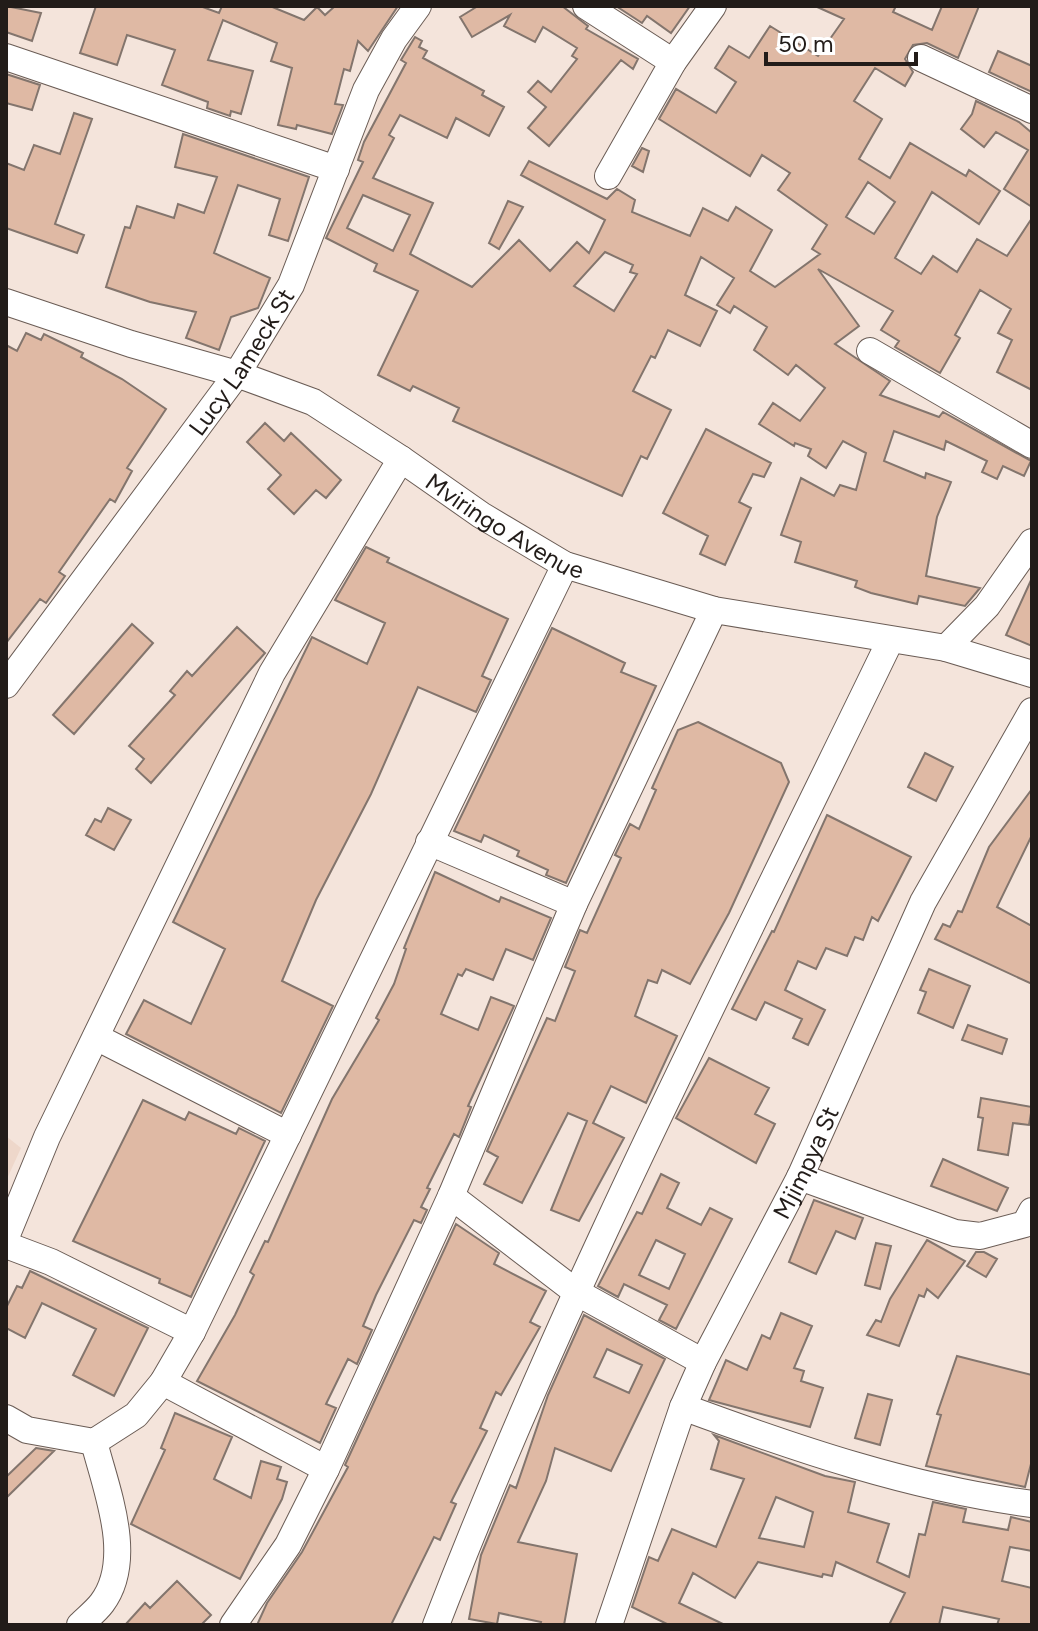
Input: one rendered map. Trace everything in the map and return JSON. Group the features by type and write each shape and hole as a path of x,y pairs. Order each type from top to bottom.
{"street":[{"name":"Lucy Lameck St","path":"6,685 237,374 291,285 366,90 394,39 418,6"},
{"path":"586,6 673,62"},
{"path":"608,176 673,62 713,6"},
{"path":"6,57 336,169"},
{"path":"921,58 1032,110"},
{"name":"Mviringo Avenue","path":"6,302 131,344 237,374 313,402 481,515 565,565 714,610 946,648 1032,674"},
{"path":"870,351 1032,445"},
{"path":"6,1237 47,1137 272,673 401,459"},
{"path":"946,648 987,606 1032,542"},
{"path":"6,1418 27,1430 94,1442 136,1415 163,1382 192,1332 565,565"},
{"path":"233,1625 288,1545 326,1469 451,1196 574,904 714,610"},
{"path":"436,1625 484,1501 576,1292 890,641"},
{"name":"Mjimpya St","path":"610,1625 683,1407 703,1362 800,1177 923,902 1032,711"},
{"path":"429,842 574,904"},
{"path":"96,1037 288,1135"},
{"path":"800,1177 955,1233 980,1236 1030,1220"},
{"path":"451,1196 576,1292 703,1362"},
{"path":"6,1245 51,1262 192,1332"},
{"path":"163,1382 326,1469"},
{"path":"683,1407 807,1452 903,1479 1032,1504"},
{"path":"80,1625 103,1602 117,1565 113,1519 94,1442"}],"shaded area":[{"path":"6,1136 21,1148 6,1181"}],"building":[{"path":"6,6 41,13 32,41 6,32"},
{"path":"96,6 200,6 219,13 222,6 270,6 304,20 317,7 325,15 335,6 398,6 368,51 358,41 350,71 344,69 335,104 343,105 332,134 297,125 296,129 278,125 292,68 271,61 277,43 223,20 208,60 253,71 241,114 231,111 230,116 207,108 208,102 162,85 175,50 127,35 117,65 80,53"},
{"path":"478,6 562,6 588,26 586,29 638,59 633,69 621,60 549,146 528,128 546,107 528,92 538,81 551,92 577,59 572,56 577,48 543,27 535,42 504,26 510,15 472,37 460,17"},
{"path":"616,6 690,6 671,33 647,16 642,23"},
{"path":"815,6 896,6 893,12 932,30 942,6 979,6 958,58 927,43 913,45 905,59 913,72 905,86 875,68 854,101 882,119 859,159 890,178 910,143 966,176 969,170 1000,191 979,224 932,192 895,258 921,274 933,256 957,272 977,239 1007,256 1032,218 1032,390 997,372 1012,340 998,333 1011,309 980,290 955,335 960,338 940,373 895,347 899,341 881,330 893,311 818,269 859,326 835,344 890,381 880,395 939,417 943,412 1031,461 1024,476 1003,466 997,479 982,472 987,461 946,441 944,450 894,431 884,461 925,478 926,473 951,482 937,517 926,576 980,588 965,606 919,596 917,604 871,593 855,587 857,581 795,562 801,542 781,535 801,478 834,496 840,485 856,490 866,453 843,441 826,468 808,456 811,449 795,443 794,446 759,424 773,403 800,421 825,388 796,365 788,375 754,350 767,327 734,306 730,313 717,305 734,278 701,257 685,295 717,311 700,346 668,330 655,358 651,356 633,391 671,410 647,459 641,456 622,496 453,421 459,408 413,386 410,391 378,375 418,291 374,271 377,264 326,238 363,162 358,160 364,142 406,63 401,60 415,37 422,41 419,47 427,51 423,58 484,91 482,95 504,107 489,136 456,118 447,138 400,115 389,135 394,138 373,178 433,203 410,254 472,287 519,240 550,271 577,242 589,253 605,220 521,175 529,161 607,199 617,189 635,200 632,212 690,236 703,208 728,221 736,207 772,230 750,271 775,287 820,254 812,249 827,225 778,190 790,173 762,155 750,176 659,119 676,89 716,113 736,82 715,68 729,46 749,58 770,26 818,56 844,19","holes":["868,182 895,202 874,234 846,217","363,195 410,215 393,251 347,228","605,252 633,265 630,272 637,274 614,311 574,286"]},
{"path":"998,51 1032,66 1032,92 989,72"},
{"path":"6,74 40,85 32,110 6,103"},
{"path":"976,101 1019,122 1032,133 1032,207 1004,189 1028,150 996,132 984,147 961,129 972,114"},
{"path":"74,113 92,119 55,224 84,235 77,253 6,228 6,163 24,170 34,145 60,154"},
{"path":"183,134 309,177 288,241 269,235 280,199 238,185 214,253 270,278 258,308 231,317 219,350 186,338 196,312 150,302 106,287 125,227 130,228 137,206 174,218 178,204 204,213 217,177 175,167"},
{"path":"642,148 649,151 643,172 632,166"},
{"path":"508,201 523,207 499,249 489,243"},
{"path":"26,333 41,340 44,334 83,353 81,357 122,379 166,409 127,468 132,471 115,502 110,499 59,572 65,576 46,603 40,599 6,643 6,345 17,351"},
{"path":"265,423 284,441 291,433 341,480 326,498 316,490 294,514 268,489 281,475 247,442"},
{"path":"706,429 771,463 764,477 753,474 739,502 751,508 725,565 700,554 708,536 663,513"},
{"path":"366,547 389,558 387,562 508,619 482,676 491,680 476,712 418,687 371,794 316,900 282,981 333,1006 281,1113 126,1034 144,1000 191,1024 225,949 173,922 312,637 367,664 385,623 335,600"},
{"path":"1032,578 1032,646 1006,635"},
{"path":"132,624 153,643 74,734 53,715"},
{"path":"237,627 265,653 151,783 136,769 144,759 129,746 175,695 170,691 187,671 192,676"},
{"path":"552,628 625,663 621,672 656,686 566,883 546,875 548,870 517,856 519,851 484,835 481,842 454,831"},
{"path":"698,722 781,763 789,782 729,913 690,984 662,970 657,983 648,980 635,1016 677,1036 646,1103 611,1086 593,1123 624,1138 579,1221 551,1210 587,1121 568,1113 522,1203 484,1184 498,1157 487,1151 547,1018 555,1021 575,971 565,967 580,930 587,933 621,858 615,855 627,830 630,824 639,829 656,790 652,788 678,730"},
{"path":"925,753 953,767 936,801 908,787"},
{"path":"1032,789 1032,835 997,907 1032,926 1032,984 935,939 943,924 950,927 958,911 962,912 989,847"},
{"path":"108,808 131,820 114,850 86,835 95,819 101,822"},
{"path":"827,815 911,857 878,921 872,917 863,940 855,937 847,956 826,948 816,969 798,961 785,990 825,1010 808,1045 793,1038 802,1019 765,1002 756,1020 732,1009 774,932"},
{"path":"435,872 499,902 501,897 551,918 533,960 506,949 493,980 466,969 462,976 458,974 441,1014 478,1030 491,997 514,1006 468,1106 471,1107 459,1137 454,1134 427,1188 430,1189 421,1207 427,1210 421,1223 414,1220 376,1295 363,1326 372,1330 357,1364 348,1359 326,1404 336,1408 320,1443 197,1381 235,1315 254,1275 250,1272 265,1241 268,1242 332,1099 379,1020 376,1018 394,984 404,948"},
{"path":"929,969 970,986 953,1028 918,1013 926,992 920,990"},
{"path":"968,1025 1007,1039 1002,1054 962,1040"},
{"path":"709,1058 769,1088 755,1114 775,1124 756,1163 676,1118"},
{"path":"981,1098 1032,1107 1029,1125 1013,1123 1008,1155 978,1150 983,1118 978,1117"},
{"path":"143,1100 185,1120 189,1112 236,1134 239,1128 265,1141 191,1297 159,1283 160,1279 73,1241"},
{"path":"943,1159 1008,1188 997,1211 931,1186"},
{"path":"661,1174 679,1183 667,1208 701,1225 710,1208 732,1219 676,1329 659,1320 667,1305 624,1284 618,1297 598,1286 637,1212 642,1214","holes":["656,1240 685,1254 669,1289 639,1275"]},
{"path":"814,1200 863,1218 855,1239 836,1231 816,1274 789,1262"},
{"path":"456,1224 499,1253 494,1264 546,1291 530,1322 540,1327 501,1395 496,1392 480,1428 487,1431 451,1502 456,1504 440,1540 434,1537 391,1625 257,1625 267,1603 302,1552 348,1467 345,1465"},
{"path":"927,1240 965,1261 938,1298 927,1289 924,1297 919,1295 899,1346 867,1335 876,1320 881,1322 890,1299"},
{"path":"876,1243 891,1246 880,1289 865,1285"},
{"path":"976,1252 984,1252 997,1259 986,1277 967,1266"},
{"path":"30,1271 148,1328 114,1396 73,1375 96,1329 42,1303 25,1338 6,1328 6,1308 17,1286 22,1288"},
{"path":"781,1313 812,1326 794,1368 804,1371 801,1381 823,1388 810,1427 709,1400 726,1360 747,1370 762,1335 770,1339"},
{"path":"584,1315 665,1359 611,1471 555,1448 546,1481 518,1542 577,1554 564,1625 540,1625 541,1622 499,1613 497,1624 469,1619 481,1555 510,1485 516,1488 548,1395","holes":["607,1349 642,1365 629,1393 594,1377"]},
{"path":"957,1356 1032,1375 1032,1460 1025,1487 926,1466 941,1415 937,1414"},
{"path":"868,1394 892,1400 880,1445 855,1438"},
{"path":"175,1413 232,1437 214,1479 251,1498 261,1461 281,1467 277,1479 287,1482 282,1499 240,1579 131,1524 165,1450 161,1448"},
{"path":"714,1435 825,1476 855,1482 848,1512 889,1524 877,1562 909,1577 919,1534 925,1535 933,1502 966,1509 963,1522 1008,1530 1011,1517 1032,1522 1032,1551 1010,1547 1002,1581 1032,1588 1032,1625 997,1625 999,1619 943,1607 939,1625 889,1625 905,1593 836,1562 832,1576 823,1574 822,1577 758,1562 735,1598 693,1573 679,1603 725,1625 669,1625 632,1607 649,1557 658,1561 672,1529 716,1547 744,1479 711,1469 719,1441","holes":["776,1497 813,1512 804,1547 759,1538"]},
{"path":"36,1448 54,1451 6,1498 6,1477"},
{"path":"177,1581 211,1615 201,1625 125,1625 145,1603 150,1608"}]}
